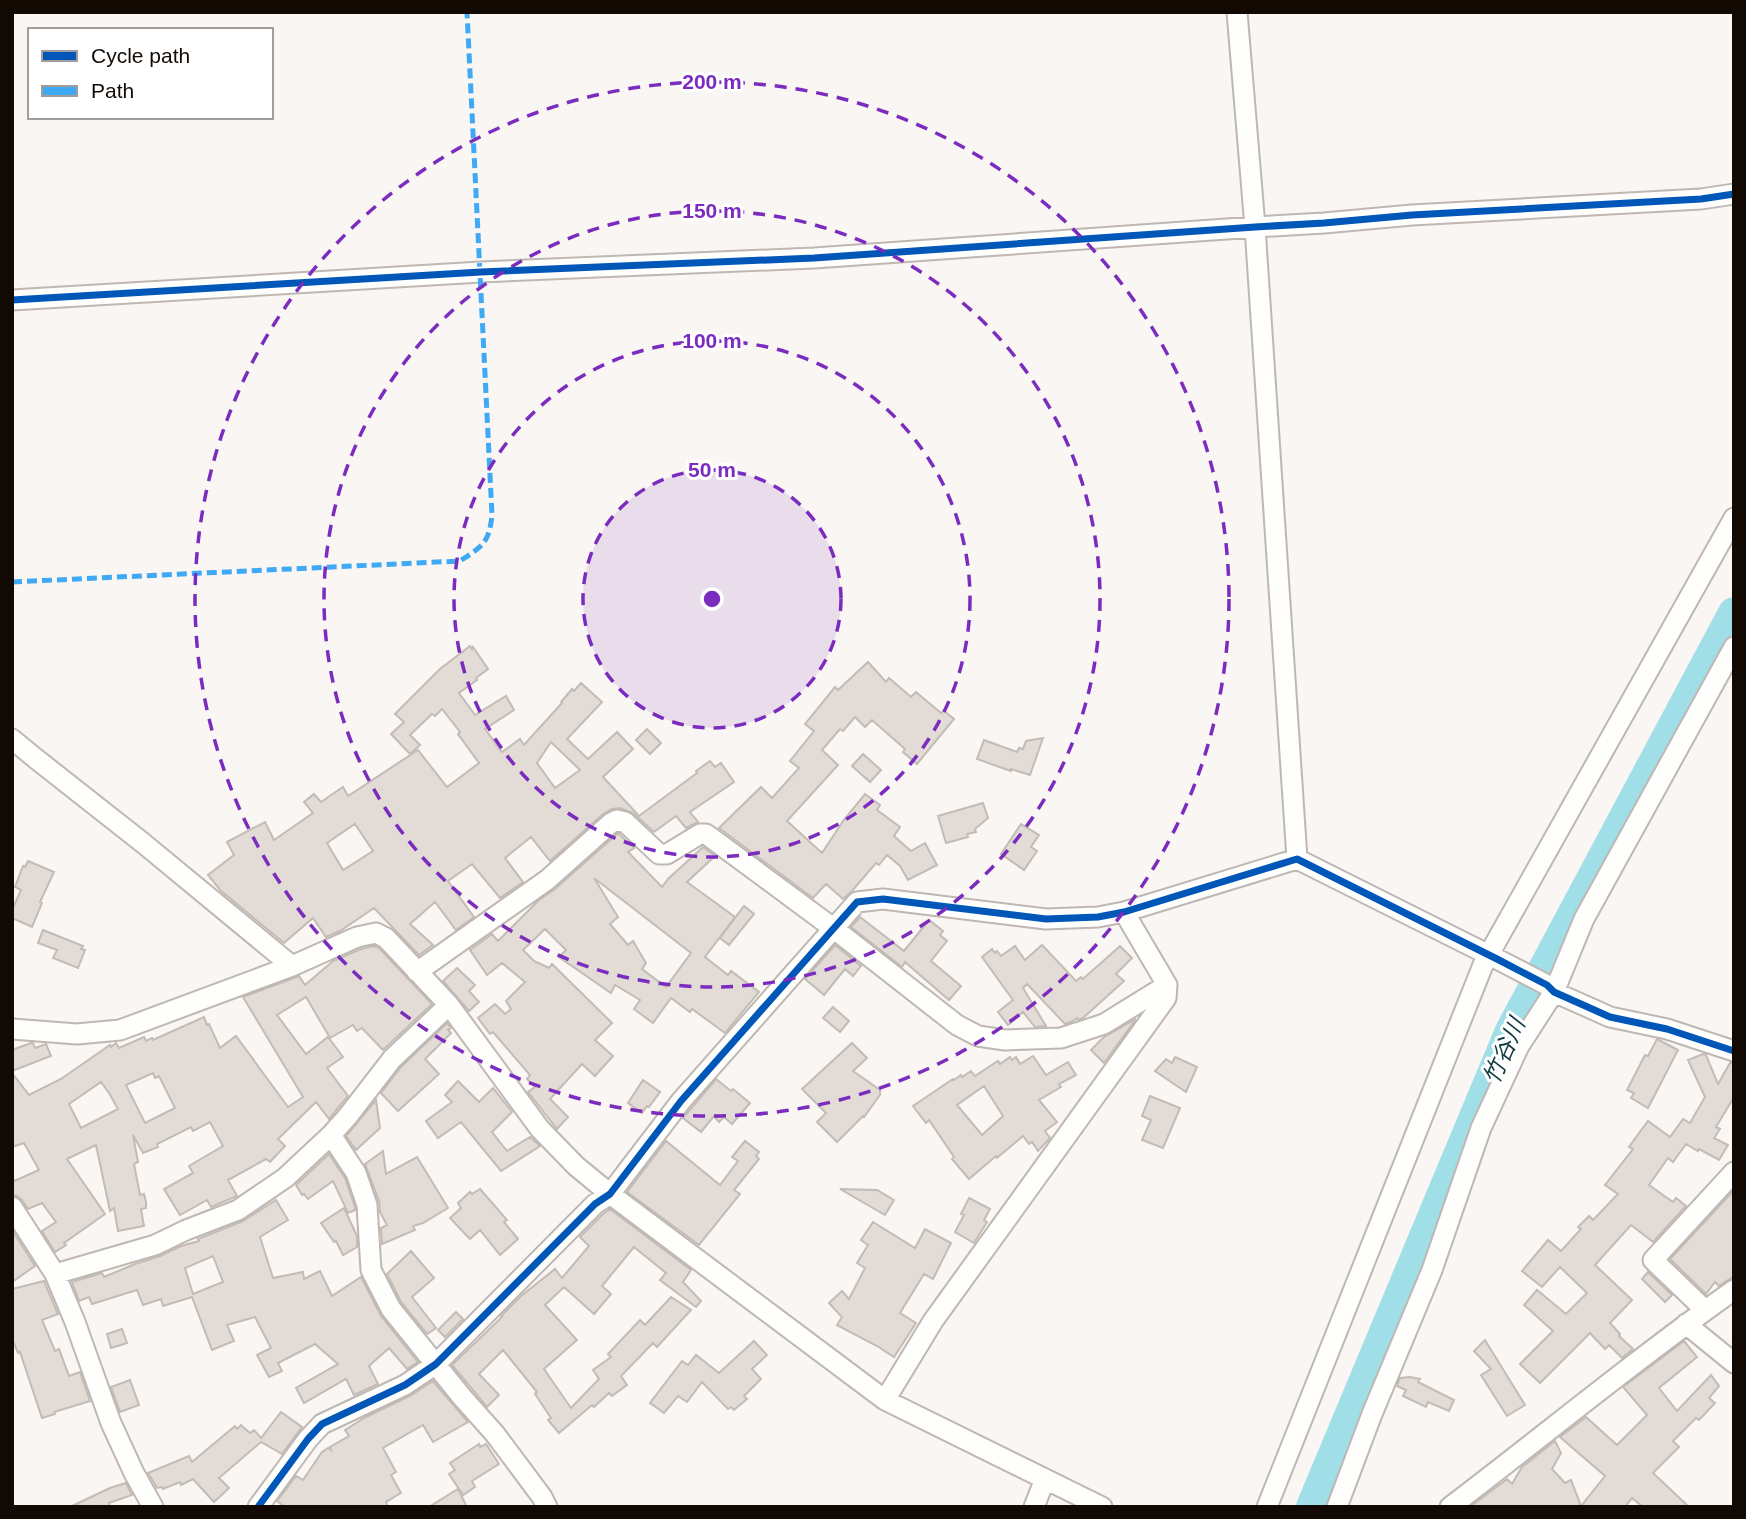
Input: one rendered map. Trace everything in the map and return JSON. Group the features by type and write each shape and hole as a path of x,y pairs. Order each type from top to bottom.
{"street":[{"path":"1237,12 1255,227 1297,859"},
{"path":"12,300 481,272 814,258 1412,215 1701,199 1734,194"},
{"path":"1267,1507 1492,957 1734,518"},
{"path":"1337,1507 1372,1414 1432,1270 1481,1128 1519,1046 1584,919 1734,647"},
{"path":"12,739 292,966"},
{"path":"417,972 547,880 611,822 617,820 625,821 659,854 667,854 700,834 706,834 833,928 957,1025 978,1036 1005,1040 1061,1038 1104,1024 1167,985"},
{"path":"258,1507 307,1439 322,1424 405,1385 436,1364 595,1204 610,1194 681,1101 857,902 883,898 1046,919 1098,917 1124,912 1297,859 1610,1017 1667,1029 1734,1051"},
{"path":"885,1400 933,1321 1166,998 1167,985 1124,912"},
{"path":"12,1029 77,1034 120,1030 292,966 341,943 376,933 387,938 449,1005 540,1129 576,1166 610,1194 885,1400 1102,1507"},
{"path":"55,1274 155,1245 238,1210 285,1178 348,1116 391,1059 449,1005"},
{"path":"331,1135 356,1173 367,1205 371,1270 391,1309 495,1434 547,1507"},
{"path":"1706,1310 1653,1260 1734,1172"},
{"path":"12,1207 55,1274 111,1423 153,1507"},
{"path":"1450,1507 1686,1324 1734,1290"},
{"path":"1686,1324 1734,1363"},
{"path":"1034,1507 1045,1479"}],"building":[{"path":"470,646 472,649 473,647 488,669 459,693 475,715 506,696 514,710 485,729 502,752 520,739 524,745 572,689 574,691 581,683 602,702 567,739 588,759 617,732 633,749 603,777 639,816 710,761 715,767 721,763 734,782 690,812 698,822 686,828 676,816 654,832 633,813 620,808 612,809 550,861 531,837 505,858 523,882 500,898 472,864 448,881 474,917 456,930 435,902 410,924 433,945 419,955 374,908 340,931 326,937 313,918 284,943 221,891 208,875 234,855 227,842 265,822 274,840 313,813 304,802 314,794 321,802 343,787 348,796 418,750 447,787 479,763 442,709 435,716 432,714 410,735 420,745 410,754 391,734 404,722 395,714 440,669","holes":["551,742 580,770 555,788 537,763","355,824 373,851 343,870 327,843"]},
{"path":"868,662 886,682 889,678 911,697 916,692 941,713 944,711 954,719 917,764 903,752 905,749 872,720 865,727 855,717 843,731 840,729 822,750 838,765 787,821 822,853 865,794 880,805 877,810 900,827 894,836 911,851 925,843 937,865 908,880 900,866 887,855 879,865 876,863 843,899 826,884 813,898 719,828 761,787 772,798 799,768 790,761 814,731 805,724 835,687 838,690"},
{"path":"647,729 661,743 650,754 636,740"},
{"path":"1043,738 1030,775 977,759 984,740 1017,752 1019,748 1023,749 1026,741"},
{"path":"863,754 881,770 870,782 852,766"},
{"path":"983,803 988,818 975,829 976,832 946,843 938,816"},
{"path":"1021,824 1039,835 1031,847 1037,851 1024,870 1001,854"},
{"path":"618,833 634,848 628,852 662,887 703,847 715,856 687,882 735,917 705,957 728,975 731,971 759,992 725,1033 692,1009 690,1012 671,998 653,1023 634,1009 640,1000 615,985 611,993 559,957 566,950 545,929 523,950 534,961 549,968 552,964 612,1023 595,1040 613,1056 595,1076 582,1064 550,1099 568,1117 557,1129 528,1092 535,1087 527,1079 530,1075 478,1018 495,1004 505,1014 511,1009 506,1001 525,982 502,963 487,975 470,950 492,934 498,941 539,900","holes":["594,878 691,953 666,987 642,969 646,963 633,941 628,945 610,924 618,917"]},
{"path":"28,861 54,872 32,927 12,918 12,910 21,890 15,887 23,866 25,867"},
{"path":"744,906 754,914 729,945 720,938"},
{"path":"860,917 904,951 929,920 943,931 940,935 947,941 931,961 961,986 949,1000 905,962 902,967 851,927"},
{"path":"43,930 83,946 81,949 85,950 78,968 53,958 57,950 38,943"},
{"path":"835,945 861,966 853,976 845,969 824,995 805,979"},
{"path":"1042,945 1076,981 1081,977 1083,979 1120,946 1132,958 1116,974 1124,981 1083,1018 1065,1024 1027,984 1023,988 1046,1026 1035,1027 1023,1012 1008,1025 998,1012 1013,1000 982,957 992,949 1001,956 1015,946 1025,960"},
{"path":"374,946 379,948 432,1004 383,1050 362,1028 357,1031 353,1025 330,1038 306,997 277,1015 306,1054 328,1037 343,1057 327,1068 348,1096 329,1119 316,1102 278,1139 285,1146 270,1162 266,1159 228,1180 237,1196 211,1207 207,1200 180,1215 164,1189 193,1173 189,1166 223,1146 210,1122 193,1131 191,1127 143,1153 133,1135 138,1162 134,1164 140,1195 144,1194 146,1202 146,1208 141,1209 144,1226 118,1231 114,1208 110,1211 96,1145 67,1159 105,1214 55,1252 42,1231 56,1222 42,1203 28,1209 22,1200 12,1195 12,1182 39,1170 24,1143 12,1147 12,1073 29,1095 61,1079 110,1045 111,1047 116,1043 119,1048 144,1037 146,1041 152,1038 153,1040 204,1017 220,1048 236,1036 288,1107 303,1097 243,997 299,976 305,985 333,961","holes":["153,1073 155,1078 159,1076 175,1108 145,1123 126,1085","101,1082 118,1109 81,1128 69,1104"]},
{"path":"457,968 475,985 469,991 479,1002 469,1011 443,981"},
{"path":"833,1007 849,1021 840,1032 823,1018"},
{"path":"1136,1019 1104,1063 1091,1050 1104,1037"},
{"path":"447,1023 451,1033 425,1059 439,1074 398,1111 381,1093 401,1067"},
{"path":"1657,1039 1678,1050 1648,1108 1631,1098 1634,1093 1627,1090 1645,1055 1648,1056"},
{"path":"31,1043 35,1048 46,1044 51,1056 12,1071 12,1050"},
{"path":"852,1043 867,1058 853,1071 880,1090 880,1095 864,1117 837,1142 817,1122 826,1113 802,1089"},
{"path":"1706,1055 1718,1084 1730,1063 1734,1063 1734,1097 1716,1127 1720,1129 1714,1138 1728,1145 1719,1160 1686,1144 1673,1162 1668,1158 1649,1185 1673,1202 1676,1198 1686,1206 1653,1242 1631,1225 1595,1265 1632,1300 1610,1323 1633,1349 1622,1358 1609,1345 1605,1349 1590,1333 1540,1383 1520,1364 1553,1331 1524,1305 1537,1290 1566,1314 1587,1293 1560,1267 1542,1287 1522,1271 1548,1240 1561,1251 1589,1216 1593,1220 1618,1194 1605,1185 1633,1149 1629,1147 1648,1121 1670,1137 1683,1119 1690,1123 1705,1097 1688,1060"},
{"path":"1033,1056 1046,1075 1068,1062 1076,1075 1039,1100 1057,1122 1045,1131 1050,1138 1038,1151 1032,1142 1029,1144 1023,1136 969,1179 952,1159 954,1157 929,1120 926,1123 913,1106 953,1079 971,1071 975,1076 998,1061 1000,1064 1010,1057 1012,1060 1016,1057 1020,1064","holes":["984,1086 1003,1116 982,1135 957,1105"]},
{"path":"1175,1057 1197,1067 1186,1092 1155,1071 1166,1059 1172,1063"},
{"path":"716,1079 750,1103 732,1124 724,1117 719,1122 714,1116 701,1132 683,1118"},
{"path":"643,1080 660,1092 642,1113 628,1103"},
{"path":"458,1081 479,1102 493,1088 512,1112 492,1132 507,1151 530,1137 540,1146 501,1171 461,1122 438,1138 426,1121 452,1102 445,1095"},
{"path":"1150,1096 1180,1108 1163,1148 1142,1140 1151,1120 1142,1116"},
{"path":"376,1100 380,1128 356,1150 346,1136"},
{"path":"666,1141 720,1185 738,1161 732,1157 745,1141 759,1152 756,1156 759,1159 734,1190 740,1194 699,1245 627,1192"},
{"path":"383,1151 386,1174 417,1157 448,1208 413,1226 415,1230 382,1244 381,1228 387,1225 380,1212 379,1201 365,1164"},
{"path":"329,1154 345,1178 355,1207 355,1210 348,1213 333,1181 308,1199 296,1185"},
{"path":"480,1189 507,1220 504,1222 518,1239 500,1255 480,1230 470,1239 450,1218 461,1208 458,1203 470,1192 472,1194"},
{"path":"840,1189 877,1190 894,1200 885,1215"},
{"path":"1734,1190 1734,1276 1719,1286 1715,1282 1706,1294 1670,1259"},
{"path":"969,1198 990,1209 984,1220 987,1222 974,1243 955,1232"},
{"path":"276,1200 288,1220 260,1237 273,1278 303,1272 304,1279 320,1271 332,1296 361,1277 381,1316 418,1362 407,1369 389,1348 369,1366 378,1384 354,1395 346,1379 304,1403 296,1388 338,1364 315,1344 278,1363 282,1371 269,1377 257,1355 271,1348 255,1317 227,1325 234,1341 212,1350 192,1297 163,1306 161,1299 143,1305 137,1290 92,1304 89,1297 79,1301 72,1282 102,1273 104,1277 199,1241 198,1239 243,1221","holes":["213,1256 223,1282 193,1294 185,1268"]},
{"path":"344,1208 357,1236 357,1247 343,1255 336,1241 334,1242 321,1223"},
{"path":"610,1209 691,1270 683,1282 701,1301 696,1307 660,1280 666,1273 634,1247 602,1286 611,1294 594,1314 564,1287 545,1305 577,1340 544,1369 571,1408 599,1379 593,1370 611,1357 608,1354 640,1320 645,1325 671,1297 691,1310 657,1347 653,1343 621,1376 627,1385 612,1396 609,1393 594,1407 592,1405 559,1433 548,1420 551,1418 535,1394 537,1392 503,1350 479,1374 499,1395 487,1407 452,1365 521,1296 555,1269 562,1278 589,1246 580,1237"},
{"path":"873,1222 915,1248 925,1229 951,1243 933,1279 924,1274 900,1313 916,1323 894,1357 837,1325 842,1317 829,1303 842,1291 849,1299 865,1268 857,1263 868,1245 861,1240"},
{"path":"12,1230 35,1266 12,1282"},
{"path":"411,1251 434,1278 412,1297 436,1328 427,1334 401,1302 387,1274"},
{"path":"1648,1272 1672,1295 1665,1302 1642,1279"},
{"path":"44,1281 58,1314 42,1320 55,1351 59,1349 69,1376 80,1372 90,1401 42,1418 20,1352 18,1353 12,1339 12,1289"},
{"path":"456,1312 463,1319 445,1337 438,1330"},
{"path":"122,1329 127,1343 111,1348 107,1334"},
{"path":"1485,1340 1525,1405 1507,1416 1481,1375 1491,1369 1474,1351"},
{"path":"754,1341 767,1355 752,1369 761,1379 744,1396 747,1399 734,1410 731,1407 728,1409 702,1382 687,1402 678,1396 664,1413 650,1403 682,1361 688,1365 696,1355 719,1373"},
{"path":"1684,1341 1697,1357 1659,1388 1677,1411 1711,1375 1719,1386 1709,1398 1715,1403 1673,1441 1679,1447 1653,1473 1689,1507 1643,1507 1632,1498 1625,1507 1470,1507 1507,1479 1512,1484 1522,1467 1555,1441 1561,1453 1552,1469 1565,1483 1571,1480 1581,1506 1605,1476 1560,1437 1586,1417 1617,1445 1647,1415 1623,1387"},
{"path":"1400,1378 1420,1379 1418,1382 1454,1400 1449,1411 1428,1402 1426,1407 1403,1396 1406,1390 1397,1386"},
{"path":"130,1380 139,1405 120,1412 111,1387"},
{"path":"433,1381 468,1422 433,1442 423,1425 383,1448 396,1472 391,1475 401,1493 386,1502 388,1507 285,1507 277,1501 296,1476 303,1480 322,1452 328,1448 331,1450 330,1447 349,1436 345,1430"},
{"path":"281,1412 302,1427 282,1454 261,1442 219,1478 229,1488 214,1502 193,1479 163,1489 157,1488 148,1473 189,1456 192,1462 235,1426 237,1429 241,1425 250,1433 254,1430 261,1438"},
{"path":"479,1444 480,1447 486,1444 499,1464 472,1481 475,1487 463,1495 449,1474 455,1470 450,1463"},
{"path":"126,1483 132,1495 109,1503 110,1507 70,1507 110,1488"},
{"path":"458,1489 467,1507 429,1507"}],"waterway":[{"name":"竹谷川","path":"1312,1507 1511,1031 1734,613"}],"marked path":[{"path":"12,582 460,561 484,543 492,515 467,12"}],"cycle path":[{"path":"12,300 481,272 814,258 1412,215 1701,199 1734,194"},
{"path":"258,1507 322,1424 405,1385 436,1364 595,1204 610,1194 681,1101 857,902 883,899 1046,919 1098,917 1124,912 1297,859 1497,959 1547,985 1554,992 1610,1017 1667,1029 1734,1051"}]}
